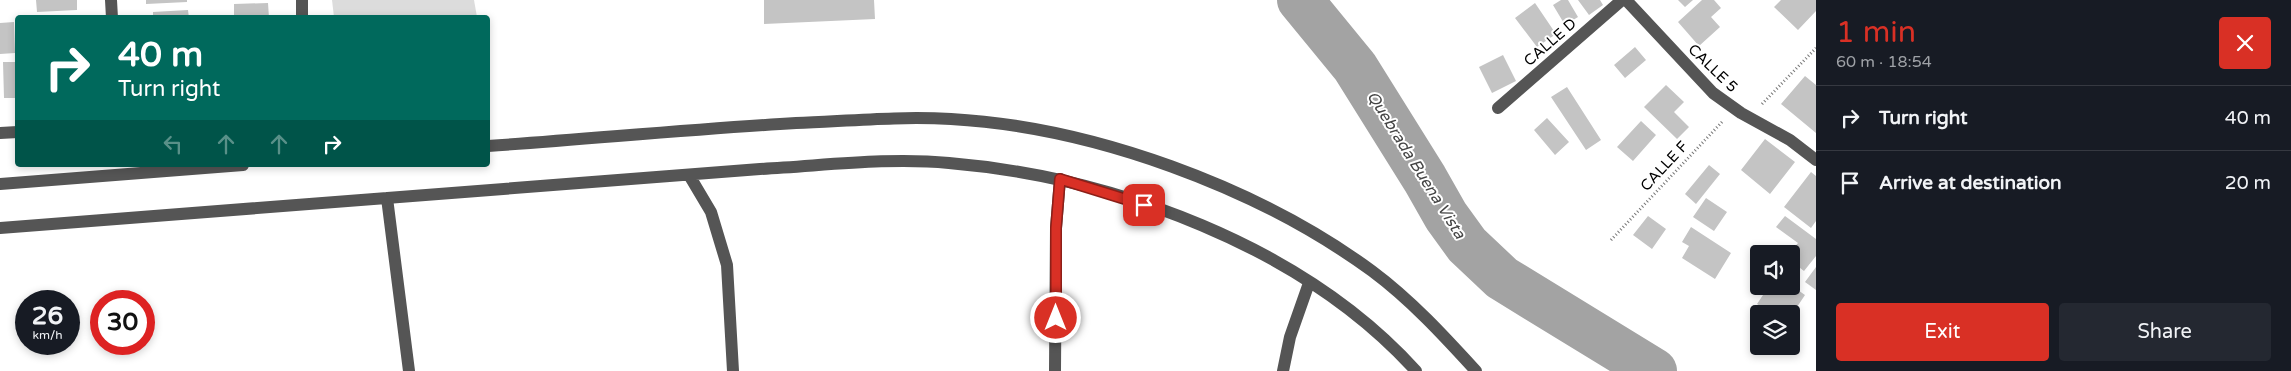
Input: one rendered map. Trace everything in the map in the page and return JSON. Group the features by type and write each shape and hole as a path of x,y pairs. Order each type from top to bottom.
{"street":[{"path":"111,0 112,15"},
{"path":"302,0 302,15"},
{"name":"CALLE D","path":"1498,108 1624,0"},
{"name":"CALLE 5","path":"1624,0 1713,93 1734,109 1790,140 1816,160"},
{"path":"490,146 878,119 950,119 1054,132 1104,146 1219,186 1305,229 1374,272 1418,311 1476,371"},
{"path":"0,133 15,132"},
{"path":"0,228 689,175 880,163 947,162 1045,175 1091,187 1202,226 1242,244 1309,283 1347,308 1416,371"},
{"path":"0,184 193,167"},
{"path":"689,175 711,212 727,265 732,371"},
{"path":"1055,371 1056,228 1060,179"},
{"path":"387,198 409,371"},
{"path":"1283,371 1290,337 1309,283"}],"path":[{"path":"1749,117 1816,48"},
{"name":"CALLE F","path":"1610,240 1734,109"}],"shaded area":[{"path":"332,0 474,0 477,15 334,15"}],"building":[{"path":"36,0 77,0 77,10 37,12"},
{"path":"146,0 187,0 187,2 146,4"},
{"path":"764,0 874,0 875,19 764,24"},
{"path":"1561,0 1568,0 1578,17 1565,25 1553,5"},
{"path":"1578,0 1600,0 1603,5 1589,15"},
{"path":"1678,0 1693,0 1685,7"},
{"path":"1702,0 1714,0 1721,8 1711,17 1720,27 1699,46 1678,22"},
{"path":"1781,0 1816,0 1816,11 1798,30 1774,7"},
{"path":"268,3 269,15 234,15 234,4"},
{"path":"1535,3 1556,34 1537,47 1515,18"},
{"path":"188,10 189,15 153,15 153,12"},
{"path":"14,22 15,53 0,54 0,23"},
{"path":"1635,47 1646,60 1625,78 1614,65"},
{"path":"1503,55 1516,81 1492,93 1479,67"},
{"path":"3,62 15,62 15,98 4,98"},
{"path":"1805,76 1816,85 1816,133 1781,104"},
{"path":"1666,85 1684,102 1674,112 1689,127 1677,139 1644,107"},
{"path":"1567,87 1601,140 1586,150 1551,97"},
{"path":"1547,118 1569,142 1555,155 1534,130"},
{"path":"1641,121 1656,135 1633,161 1617,147"},
{"path":"1765,139 1795,162 1770,194 1741,170"},
{"path":"1709,165 1720,174 1696,204 1685,194"},
{"path":"1811,172 1816,176 1816,221 1811,228 1784,207"},
{"path":"1706,198 1727,212 1714,231 1693,217"},
{"path":"1648,216 1666,229 1652,249 1633,235"},
{"path":"1785,216 1816,239 1816,256 1804,271 1800,268 1800,245 1796,245 1798,243 1776,227"},
{"path":"1691,227 1731,253 1715,279 1682,258 1689,246 1682,242"},
{"path":"1816,267 1816,290 1805,282"},
{"path":"1800,292 1805,295 1798,305 1757,304 1763,295 1800,295"}],"waterway":[{"name":"Quebrada Buena Vista","path":"1300,0 1355,67 1446,216 1467,245 1502,278 1654,371"}],"route":[{"path":"1056,318 1056,228 1060,179 1091,187 1144,205"}]}
